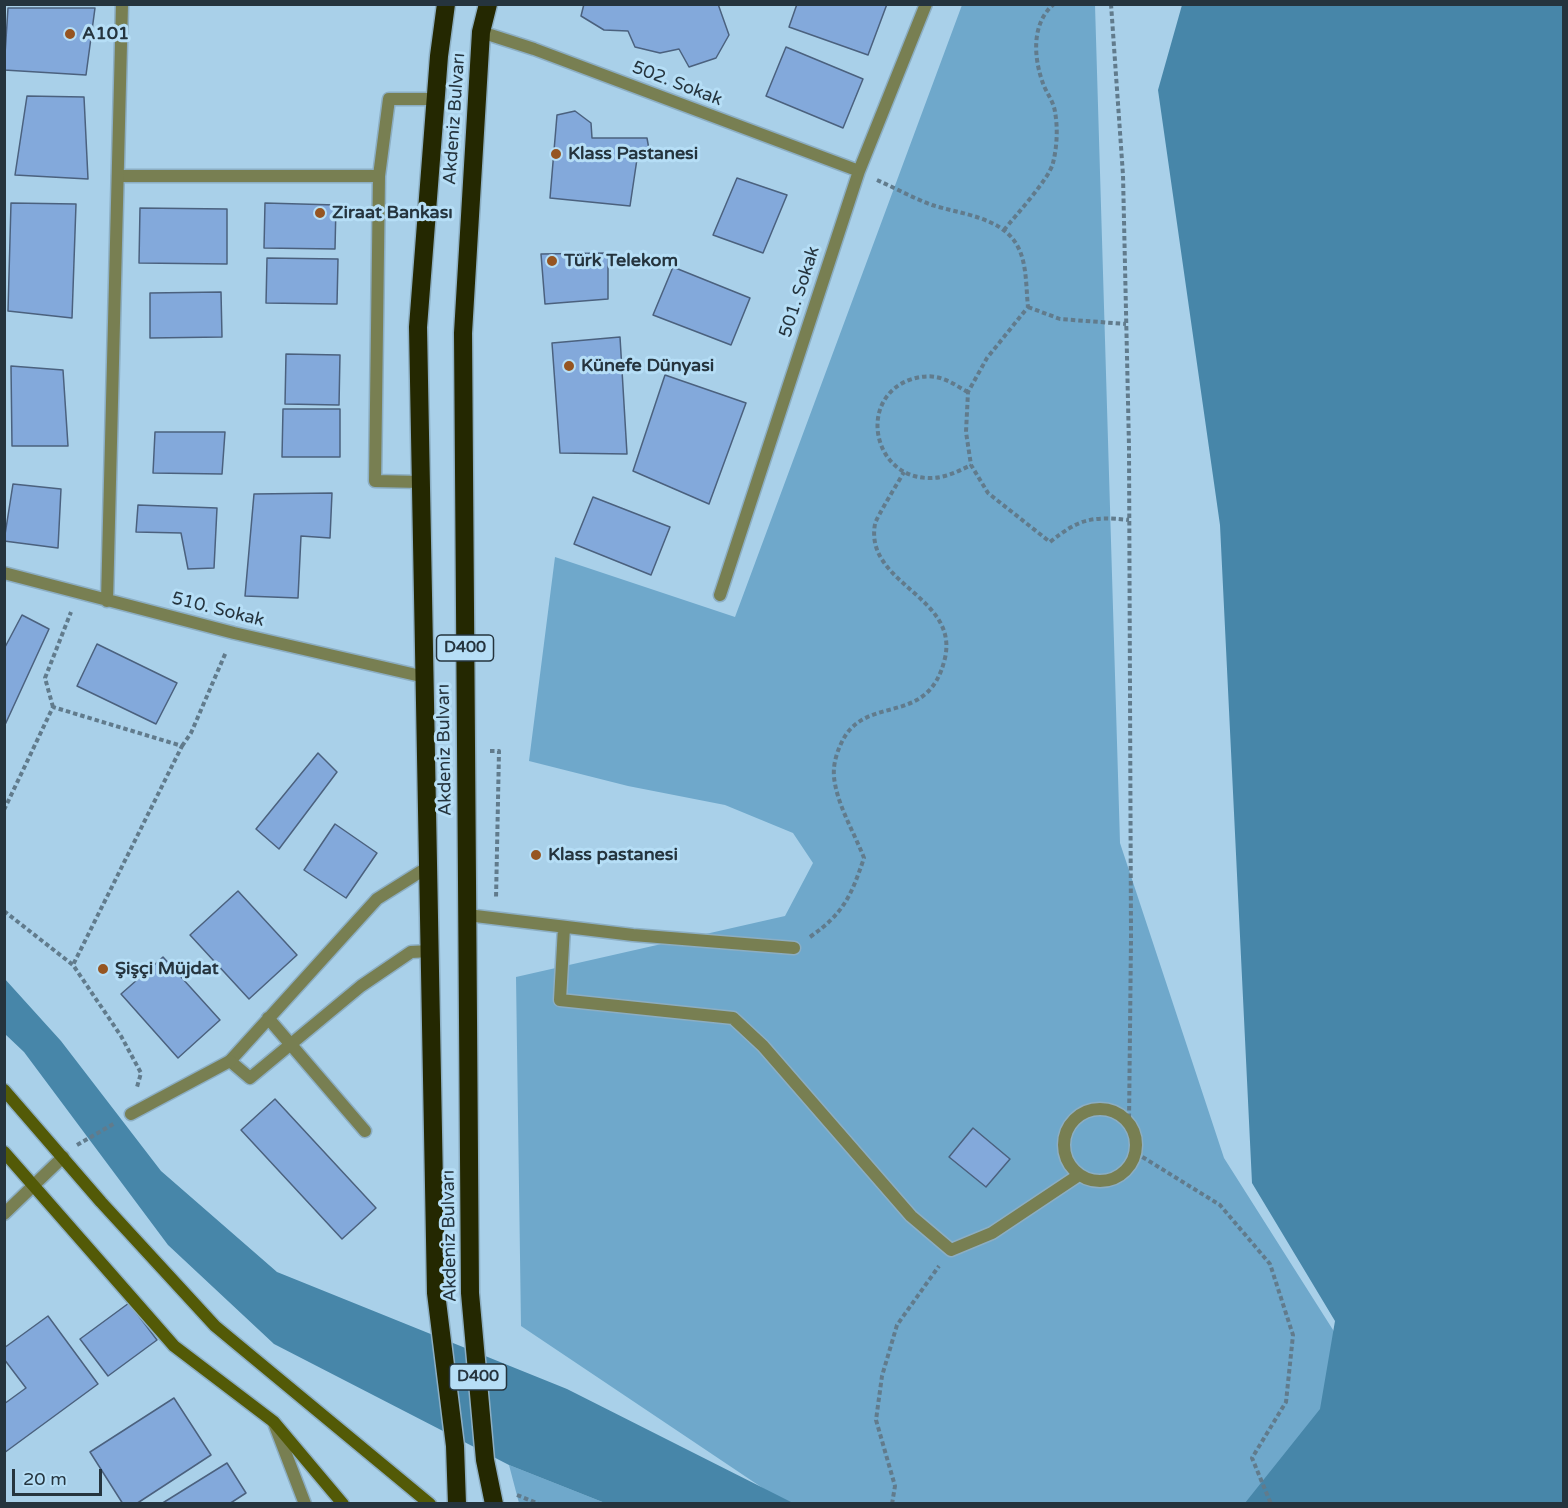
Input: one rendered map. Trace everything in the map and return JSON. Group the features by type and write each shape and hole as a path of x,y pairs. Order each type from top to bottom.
{"highway":[{"name":"Akdeniz Bulvarı","path":"446,4 435,99 418,327 436,1293 455,1446 457,1503"},
{"name":"Akdeniz Bulvarı","path":"488,4 481,32 463,333 471,1293 485,1460 494,1503"}],"street":[{"path":"107,601 122,4"},
{"name":"501. Sokak","path":"720,595 859,171 926,4"},
{"name":"502. Sokak","path":"481,32 534,49 859,171"},
{"path":"421,482 375,481 379,176 389,99 435,99"},
{"path":"118,176 379,176"},
{"name":"510. Sokak","path":"4,573 234,633 425,677"},
{"path":"131,1114 230,1061 377,899 428,867"},
{"path":"467,915 633,935 794,948"},
{"path":"564,927 560,1000 733,1018 763,1046 911,1216 951,1250 992,1233 1079,1175"},
{"path":"230,1061 250,1078 361,986 411,952 430,951"},
{"path":"268,1018 365,1131"},
{"path":"4,1090 215,1326 430,1503"},
{"path":"1098,1109 1115,1112 1129,1123 1135,1137 1136,1153 1128,1168 1113,1179 1095,1181 1079,1175 1067,1162 1063,1144 1068,1127 1080,1114 1098,1109"},
{"path":"4,1152 174,1346 274,1422 343,1503"},
{"path":"4,1214 63,1157"},
{"path":"274,1422 305,1503"}],"path":[{"path":"1004,230 1052,165 1057,137 1055,110 1035,56 1038,29 1047,10 1054,4"},
{"path":"1112,4 1123,175 1129,520 1131,938 1129,1123"},
{"path":"859,171 931,205 974,216 1004,230 1018,246 1025,275 1028,307 987,358 968,392 966,432 971,465 988,493 1050,542 1073,524 1105,518 1129,520"},
{"path":"1028,307 1060,320 1126,324"},
{"path":"968,392 942,378 923,376 905,382 890,392 878,409 876,428 881,447 891,464 904,472 926,478 950,475 971,465"},
{"path":"794,948 827,925 852,895 864,858 838,798 834,775 836,756 843,738 856,722 880,711 904,708 924,696 939,679 945,655 945,635 932,609 917,593 894,577 876,545 875,522 904,472"},
{"path":"4,810 53,707 45,678 79,593"},
{"path":"73,965 182,746 191,733 234,633"},
{"path":"53,707 182,746"},
{"path":"4,911 73,965 121,1036 141,1073 131,1114 83,1141"},
{"path":"1136,1153 1220,1205 1270,1263 1293,1335 1286,1402 1252,1458 1271,1503"},
{"path":"892,1503 896,1486 876,1419 882,1376 897,1325 951,1250"}],"shaded area":[{"path":"962,5 1095,5 1120,843 1224,1158 1354,1363 1274,1503 785,1503 521,1326 516,977 785,916 813,863 793,833 725,805 628,786 529,761 555,557 735,617"},
{"path":"1182,5 1563,5 1563,1503 1245,1503 1320,1409 1335,1321 1252,1183 1220,525 1158,90"},
{"path":"4,978 61,1041 161,1171 277,1272 567,1389 793,1503 605,1503 509,1465 274,1344 168,1245 24,1052 5,1034"},
{"path":"509,1465 605,1503 519,1503"}],"building":[{"path":"584,4 718,4 729,35 716,58 689,67 679,49 660,53 635,47 628,31 604,30 581,16"},
{"path":"797,4 887,4 868,55 789,27"},
{"path":"8,8 95,8 86,75 4,70"},
{"path":"786,47 863,79 843,128 766,96"},
{"path":"27,96 84,97 88,179 15,175"},
{"path":"575,111 591,123 592,138 647,138 650,155 637,159 630,206 550,198 557,115"},
{"path":"737,178 787,195 763,253 713,235"},
{"path":"11,203 76,204 72,318 8,311"},
{"path":"265,203 336,205 335,249 264,248"},
{"path":"140,208 227,209 227,264 139,263"},
{"path":"608,253 608,299 545,304 541,254"},
{"path":"267,258 338,259 337,304 266,303"},
{"path":"673,267 750,298 731,345 653,315"},
{"path":"221,292 222,337 150,338 150,293"},
{"path":"620,337 627,454 560,453 552,343"},
{"path":"286,354 340,355 339,405 285,404"},
{"path":"11,366 63,370 68,446 12,446"},
{"path":"665,375 746,403 709,504 633,471"},
{"path":"283,409 340,409 340,457 282,457"},
{"path":"155,432 225,432 222,474 153,473"},
{"path":"13,484 61,489 58,548 4,541"},
{"path":"332,493 330,538 301,536 298,598 245,596 254,494"},
{"path":"593,497 670,527 651,575 574,544"},
{"path":"138,505 217,508 214,568 188,569 181,533 136,532"},
{"path":"22,615 49,629 4,727 4,649"},
{"path":"97,644 177,683 156,724 77,686"},
{"path":"318,753 337,772 279,849 256,829"},
{"path":"335,824 377,853 346,898 304,870"},
{"path":"238,891 297,955 249,999 190,935"},
{"path":"163,957 220,1020 178,1058 121,994"},
{"path":"275,1099 376,1208 342,1239 241,1130"},
{"path":"973,1128 1010,1159 986,1187 949,1157"},
{"path":"129,1303 157,1340 108,1376 80,1339"},
{"path":"48,1316 98,1384 4,1453 4,1404 26,1388 4,1359 4,1348"},
{"path":"174,1398 211,1455 136,1504 123,1504 90,1452"},
{"path":"227,1463 246,1493 229,1504 161,1504"}],"place":[{"name":"A101","path":"70,34"},
{"name":"Klass Pastanesi","path":"556,154"},
{"name":"Ziraat Bankası","path":"320,213"},
{"name":"Türk Telekom","path":"552,261"},
{"name":"Künefe Dünyasi","path":"569,366"},
{"name":"Klass pastanesi","path":"536,855"},
{"name":"Şişçi Müjdat","path":"103,969"}]}
